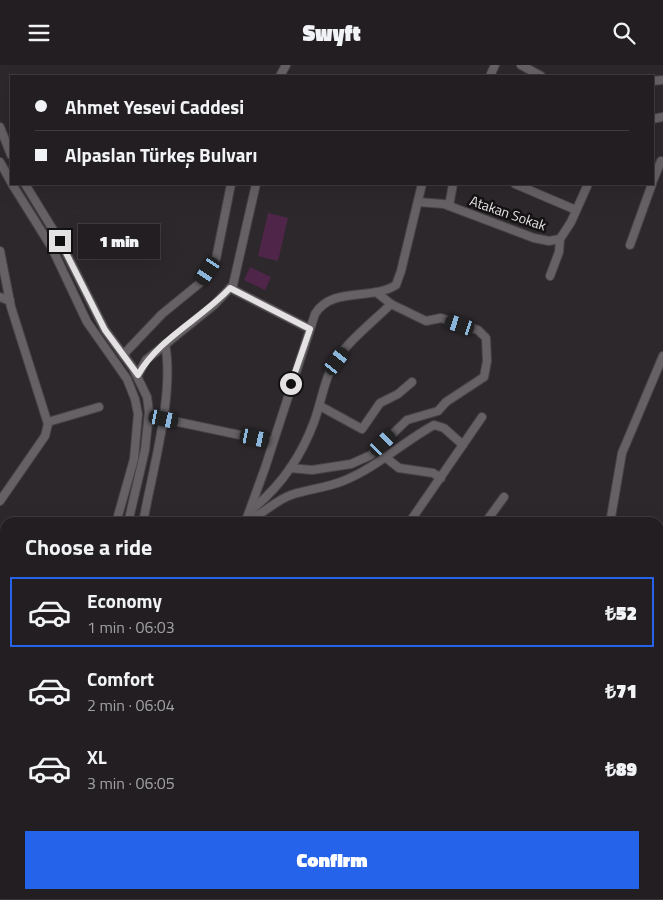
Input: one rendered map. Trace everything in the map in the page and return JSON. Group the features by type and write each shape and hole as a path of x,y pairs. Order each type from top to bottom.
{"street":[{"path":"523,66 540,75"},
{"path":"0,127 10,152"},
{"path":"654,177 659,161"},
{"path":"0,164 10,180"},
{"path":"13,185 56,254 87,322 127,379 135,399 138,414 134,459 118,517"},
{"path":"26,185 60,241 105,330 138,375 147,397 149,412 145,450 129,517"},
{"path":"123,355 162,315 200,283 216,259 230,185"},
{"path":"138,375 146,360 214,305 230,288 235,276 256,185"},
{"path":"247,517 310,329 319,308 329,300 391,288 399,279 422,185"},
{"path":"449,206 453,185"},
{"path":"517,185 576,210"},
{"path":"550,277 559,252 560,239 588,185"},
{"path":"630,245 652,185"},
{"name":"Atakan Sokak","path":"418,202 449,206 534,238 549,241 560,239"},
{"path":"0,251 10,301 48,422 45,436 3,491 0,501"},
{"path":"230,288 310,329"},
{"path":"290,468 312,470 351,464 371,455 407,420 438,411 446,402 484,377 487,361 486,338 478,330 441,319 426,321 391,304 376,292"},
{"path":"0,297 10,301"},
{"path":"250,511 265,499 290,468 314,424 330,370 344,352 391,304"},
{"path":"144,517 164,419 168,359 165,344"},
{"path":"611,517 622,453 663,356"},
{"path":"320,406 362,429 380,403 398,394 412,382"},
{"path":"48,422 99,407"},
{"path":"413,517 482,417"},
{"path":"164,419 273,442"},
{"path":"259,517 272,504 292,495 315,491 344,481 434,425 444,429 464,445"},
{"path":"385,457 399,468 433,473 441,478"},
{"path":"490,517 504,497"}],"shaded area":[{"path":"268,213 288,218 278,261 258,256"},
{"path":"250,267 271,277 265,290 244,280"}],"route":[{"path":"60,241 105,330 138,375 146,360 214,305 230,288 310,329 291,384"}]}
